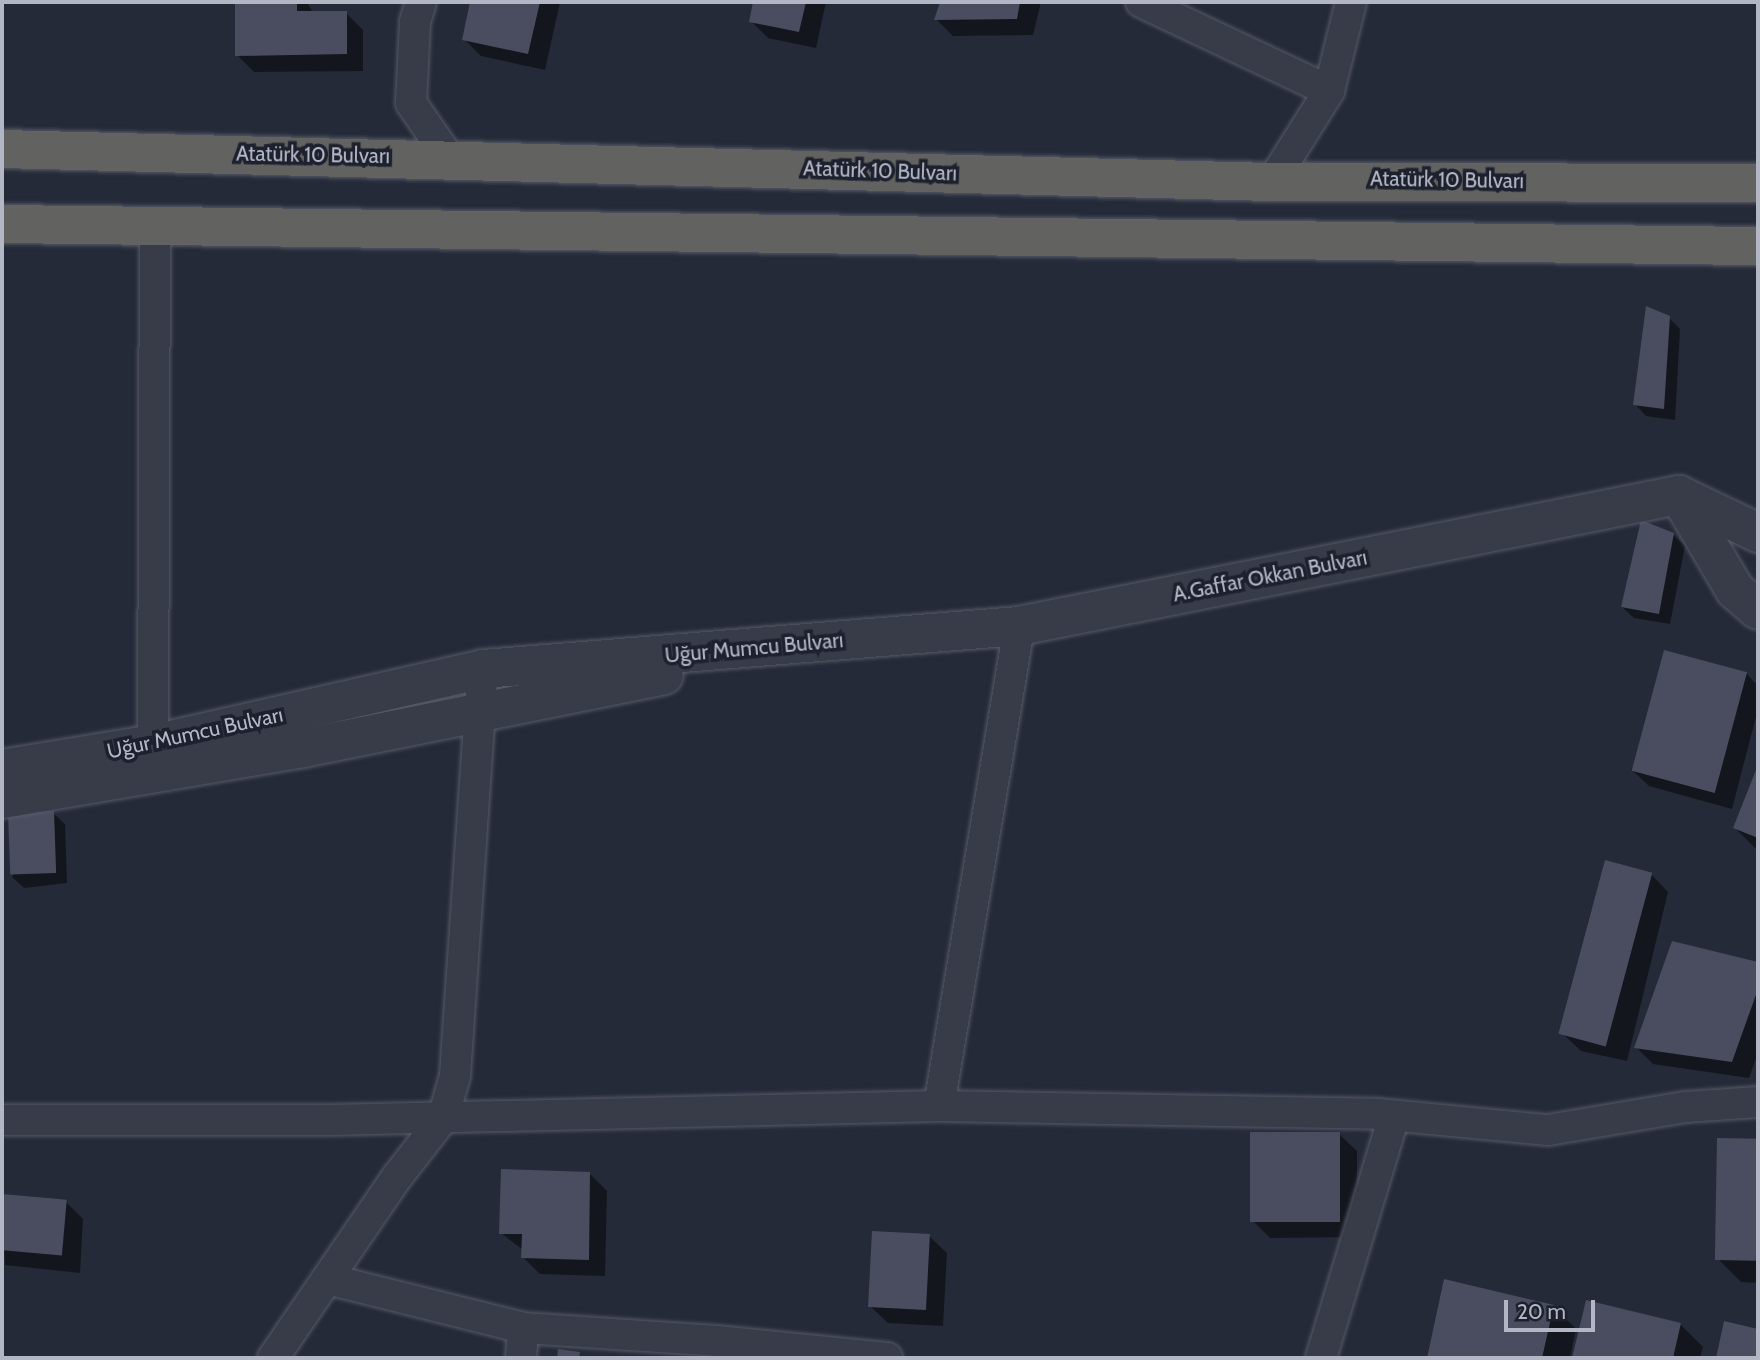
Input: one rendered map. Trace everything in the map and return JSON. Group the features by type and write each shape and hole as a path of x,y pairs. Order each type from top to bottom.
{"highway":[{"name":"Atatürk 10 Bulvarı","path":"2,149 449,158 1272,182 1758,183"},
{"path":"2,224 1758,246"}],"street":[{"path":"421,2 415,22 411,103 449,158"},
{"path":"1141,2 1329,91"},
{"path":"1272,182 1329,91 1351,2"},
{"path":"153,744 155,226"},
{"path":"1679,495 1758,533"},
{"path":"1679,495 1735,590 1758,610"},
{"name":"A.Gaffar Okkan Bulvarı","path":"858,639 1019,626 1679,495"},
{"path":"939,1106 1019,626"},
{"name":"Uğur Mumcu Bulvarı","path":"2,769 153,744 483,669 858,639"},
{"name":"Uğur Mumcu Bulvarı","path":"2,799 480,713 858,639"},
{"path":"273,1358 443,1118 455,1076 483,669"},
{"path":"2,1120 443,1118 939,1106 1394,1116 1548,1130 1686,1107 1758,1102"},
{"path":"1321,1358 1394,1116"},
{"path":"327,1279 523,1328 717,1341 887,1358"},
{"path":"521,1358 523,1328"}],"building":[{"path":"235,2 297,2 297,11 347,11 347,54 235,56"},
{"path":"470,2 540,2 528,54 462,40"},
{"path":"753,2 806,2 799,32 749,22"},
{"path":"940,2 1020,2 1017,19 934,20"},
{"path":"1646,306 1670,316 1664,409 1633,405"},
{"path":"1641,520 1674,533 1659,614 1621,607"},
{"path":"1664,650 1747,672 1715,793 1632,771"},
{"path":"1758,765 1758,838 1733,828"},
{"path":"54,811 56,873 10,875 8,813"},
{"path":"1605,860 1652,873 1606,1047 1558,1034"},
{"path":"1672,941 1758,962 1758,989 1732,1062 1634,1048"},
{"path":"1250,1132 1340,1132 1340,1222 1250,1222"},
{"path":"1717,1138 1758,1139 1756,1261 1715,1260"},
{"path":"501,1169 590,1172 589,1260 521,1258 522,1234 499,1234"},
{"path":"2,1194 67,1200 62,1255 2,1250"},
{"path":"872,1231 930,1234 926,1310 868,1307"},
{"path":"1444,1279 1554,1305 1542,1358 1427,1358"},
{"path":"1586,1300 1681,1323 1673,1358 1572,1358"},
{"path":"1724,1321 1758,1329 1758,1358 1716,1358"},
{"path":"558,1349 580,1352 579,1358 557,1358"}]}
